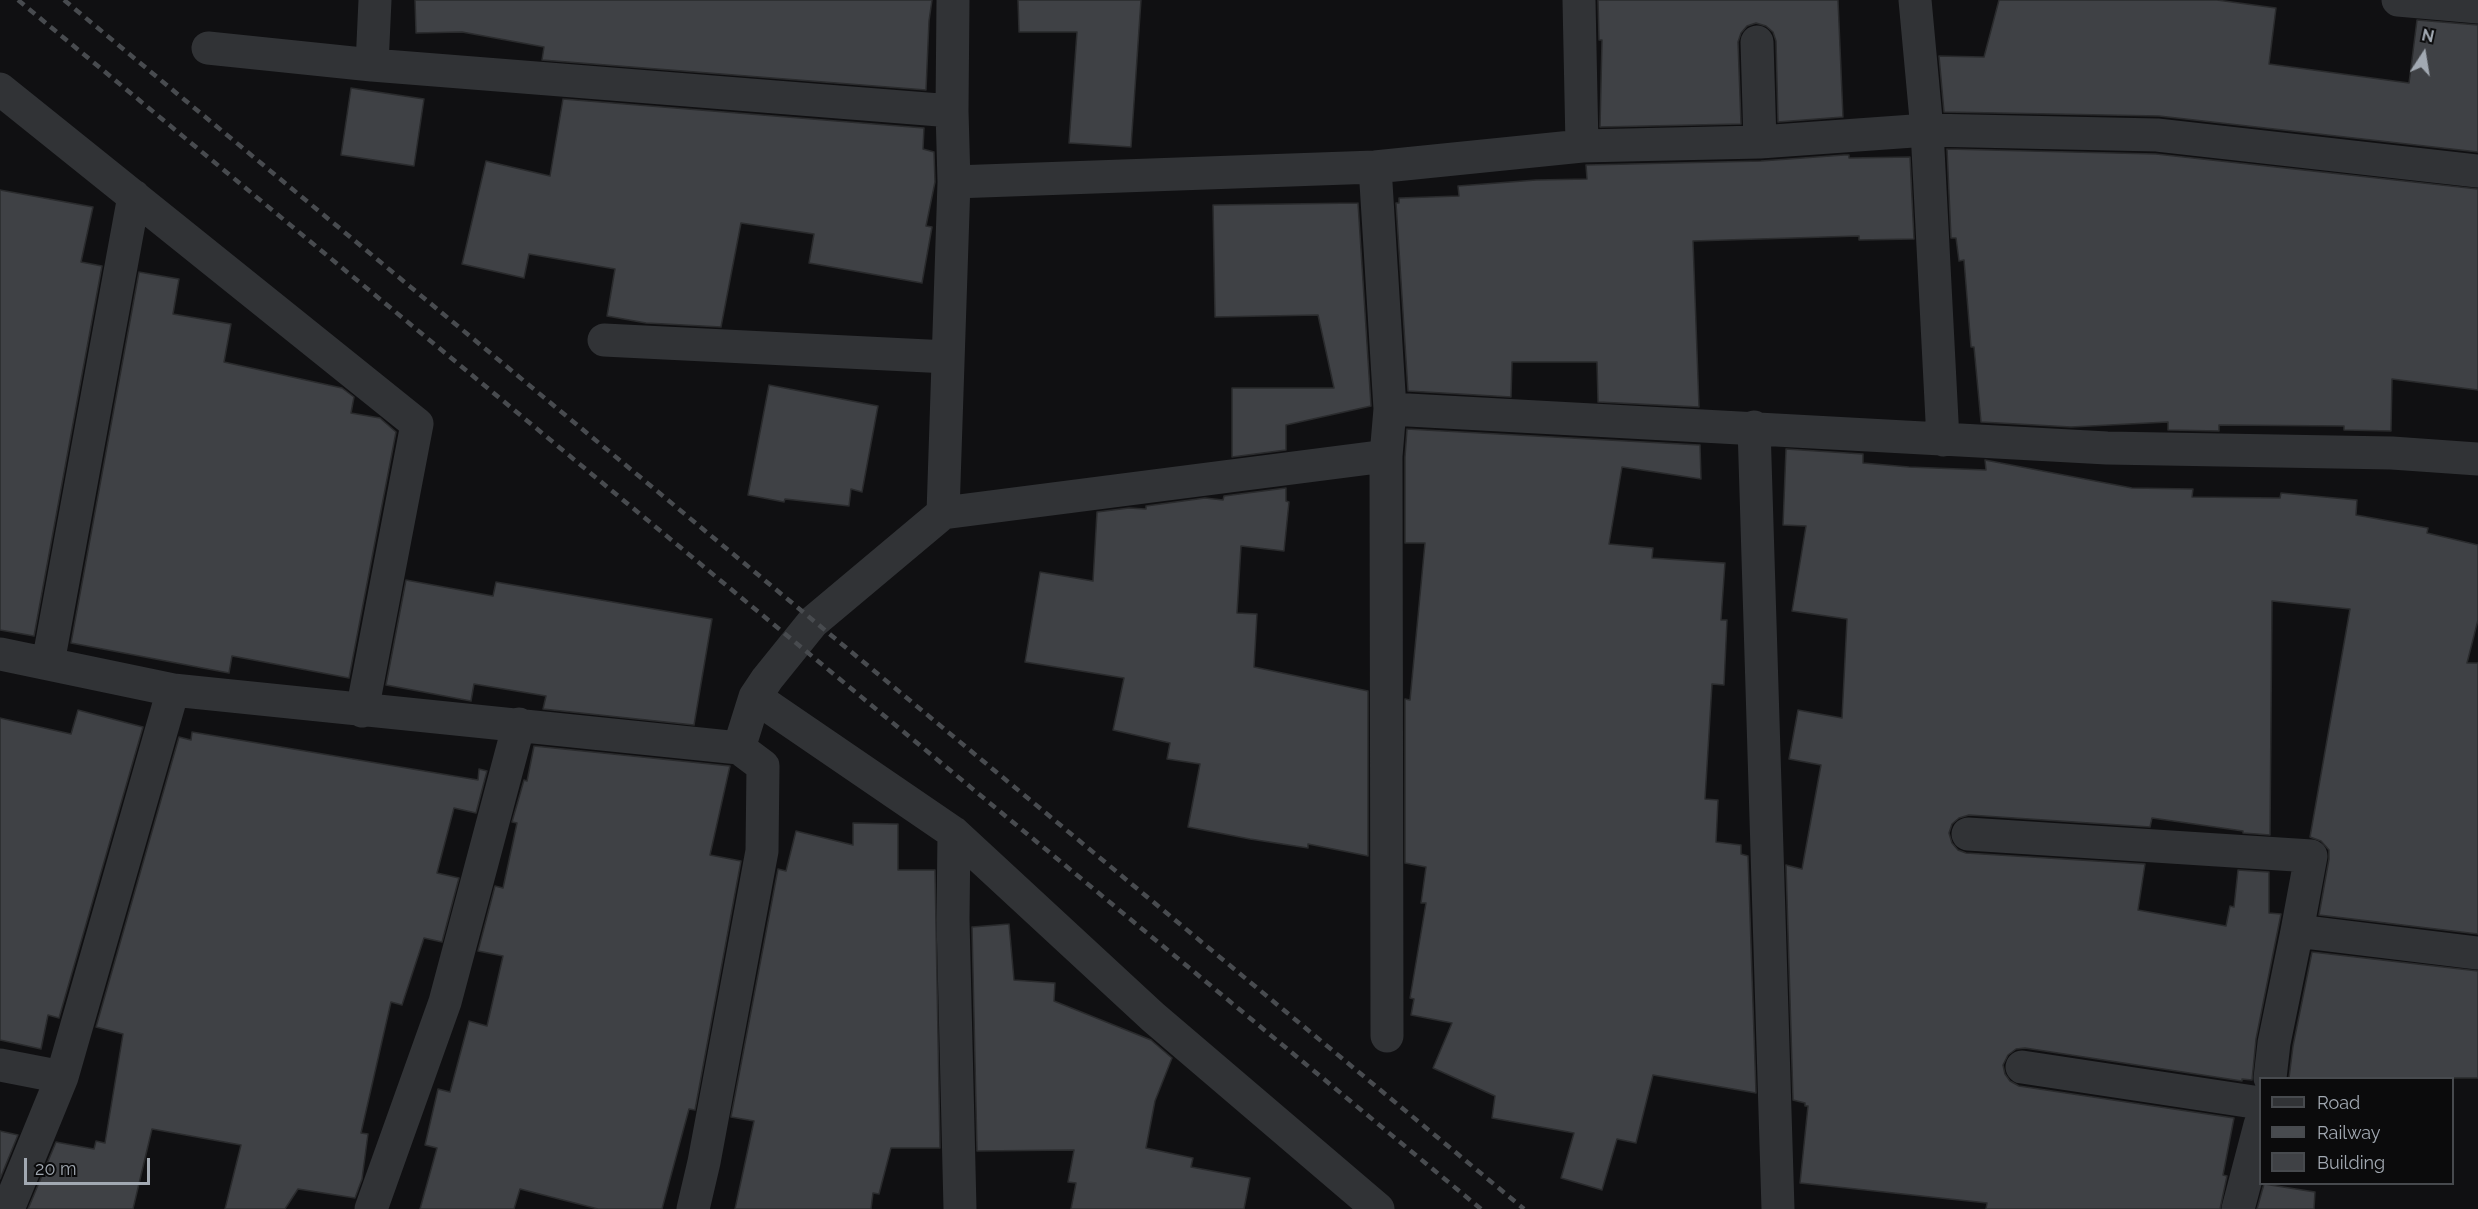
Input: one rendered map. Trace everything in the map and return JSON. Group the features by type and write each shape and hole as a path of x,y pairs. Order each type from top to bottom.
{"street":[{"path":"372,65 375,0"},
{"path":"943,513 954,182 953,0"},
{"path":"1579,0 1582,146"},
{"path":"1915,0 1927,130 1943,440"},
{"path":"2398,0 2478,7"},
{"path":"1757,42 1760,142"},
{"path":"208,48 372,65 952,111"},
{"path":"0,89 417,424 362,711"},
{"path":"954,182 1376,167 1582,146 1760,142 1927,130 2157,135 2478,171"},
{"path":"1376,167 1390,409 1386,456 1387,1036"},
{"path":"48,663 134,196"},
{"path":"604,340 948,357"},
{"path":"1390,409 2107,448 2392,453 2478,459"},
{"path":"1754,427 1778,1209"},
{"path":"738,748 755,697 766,679 813,622 943,513 1386,456"},
{"path":"0,654 174,690 738,748 763,766 762,851 704,1162 693,1209"},
{"path":"8,1209 62,1077 174,690"},
{"path":"755,697 954,833 1153,1017 1378,1209"},
{"path":"371,1209 445,1002 519,724"},
{"path":"954,833 953,919 960,1209"},
{"path":"1968,834 2311,856 2274,1043 2270,1077"},
{"path":"2297,931 2478,953"},
{"path":"0,1065 62,1077"},
{"path":"2022,1067 2259,1103"},
{"path":"2238,1209 2259,1129"}],"building":[{"path":"415,0 932,0 926,90 542,60 544,47 462,32 416,33"},
{"path":"1018,0 1141,0 1131,147 1069,143 1077,32 1019,32"},
{"path":"1598,0 1838,0 1843,117 1778,122 1776,41 1773,32 1766,26 1756,23 1747,26 1738,42 1741,124 1600,127 1602,40 1599,40"},
{"path":"1999,0 2217,0 2276,8 2269,64 2409,83 2417,20 2478,25 2478,152 2159,116 1944,112 1939,56 1984,57"},
{"path":"351,88 424,99 414,166 341,155"},
{"path":"563,99 924,128 923,149 934,152 935,182 926,226 932,227 922,283 809,263 814,234 741,223 721,327 646,323 607,316 615,269 529,254 524,278 462,264 486,161 550,176"},
{"path":"1947,149 2156,154 2478,189 2478,390 2392,379 2391,431 2344,430 2344,426 2219,425 2219,431 2168,430 2168,422 2071,427 1981,422 1974,347 1971,347 1964,260 1959,261 1956,238 1951,238"},
{"path":"1849,155 1849,158 1910,157 1914,239 1859,240 1859,236 1693,241 1699,407 1598,402 1597,362 1512,362 1511,397 1408,391 1396,203 1399,203 1399,198 1459,196 1458,186 1587,179 1586,165 1761,161"},
{"path":"0,190 93,207 81,262 102,266 34,636 0,630"},
{"path":"1358,203 1371,406 1286,425 1286,450 1232,457 1232,388 1334,388 1318,315 1215,317 1213,205"},
{"path":"139,272 179,279 173,314 231,324 224,362 342,388 354,397 351,413 380,418 396,432 349,678 232,656 229,673 71,643"},
{"path":"769,385 878,406 862,492 851,489 849,506 785,499 784,502 748,495"},
{"path":"1407,429 1700,445 1701,479 1622,467 1609,544 1653,548 1652,558 1725,563 1721,620 1727,620 1724,685 1712,684 1705,799 1718,800 1716,842 1741,845 1741,854 1748,856 1756,1093 1653,1075 1636,1143 1617,1139 1602,1190 1561,1178 1574,1133 1492,1118 1495,1096 1433,1068 1452,1023 1411,1015 1414,999 1410,998 1426,903 1421,903 1426,867 1405,863 1405,699 1410,700 1425,543 1405,543"},
{"path":"1786,449 1863,454 1863,463 1909,467 1986,470 1985,460 2132,488 2193,489 2192,497 2280,498 2281,493 2357,500 2356,515 2428,528 2427,533 2478,545 2478,620 2467,663 2478,663 2478,934 2319,915 2329,850 2321,841 2310,837 2350,609 2272,601 2270,835 2243,833 2243,831 2152,818 2150,827 1969,815 1959,818 1952,824 1949,833 1952,843 1958,850 1966,853 2145,864 2138,910 2226,926 2230,906 2234,907 2238,870 2269,872 2269,913 2281,914 2256,1039 2252,1080 2242,1079 2242,1081 2025,1048 2016,1049 2008,1055 2003,1065 2010,1081 2019,1086 2234,1118 2223,1175 2227,1176 2220,1209 1986,1209 1987,1203 1800,1183 1808,1106 1793,1100 1786,865 1802,869 1821,765 1789,759 1798,710 1842,718 1847,619 1792,611 1806,526 1783,525"},
{"path":"1286,488 1286,501 1289,502 1284,551 1241,546 1237,613 1257,614 1254,667 1368,691 1368,856 1308,844 1308,848 1188,827 1200,764 1167,759 1170,743 1113,730 1124,678 1025,662 1040,572 1093,581 1097,512 1129,508 1146,509 1146,506 1205,498 1223,500 1224,496"},
{"path":"406,580 493,596 496,582 712,619 694,725 543,709 546,696 474,684 471,701 386,685"},
{"path":"78,710 143,727 59,1018 48,1015 41,1049 0,1040 0,718 71,734"},
{"path":"192,732 478,780 479,769 487,771 476,813 454,808 437,873 459,878 442,942 424,938 402,1005 391,1002 361,1133 368,1134 362,1179 355,1198 298,1189 285,1209 225,1209 241,1145 152,1129 133,1209 28,1209 56,1142 94,1149 96,1141 105,1143 123,1034 96,1027 179,737 191,740"},
{"path":"534,746 730,766 710,855 741,861 695,1110 689,1109 662,1209 598,1209 520,1189 514,1209 420,1209 437,1148 425,1145 438,1089 450,1092 469,1021 487,1026 503,956 478,951 495,886 503,888 517,823 512,822 524,780 527,781"},
{"path":"853,823 898,824 898,870 935,870 940,1148 891,1148 879,1194 873,1193 871,1209 735,1209 754,1121 731,1117 778,869 786,871 796,831 853,845"},
{"path":"1009,924 1014,980 1055,983 1054,1001 1151,1040 1172,1058 1155,1101 1146,1148 1193,1158 1191,1167 1250,1178 1244,1209 1071,1209 1076,1183 1068,1182 1074,1150 977,1151 972,927"},
{"path":"2312,952 2478,971 2478,1078 2289,1077"},
{"path":"0,1131 18,1135 0,1179"},
{"path":"2264,1185 2315,1192 2314,1209 2257,1209"}],"railway":[{"path":"18,0 1481,1209"},
{"path":"64,0 1524,1209"}]}
